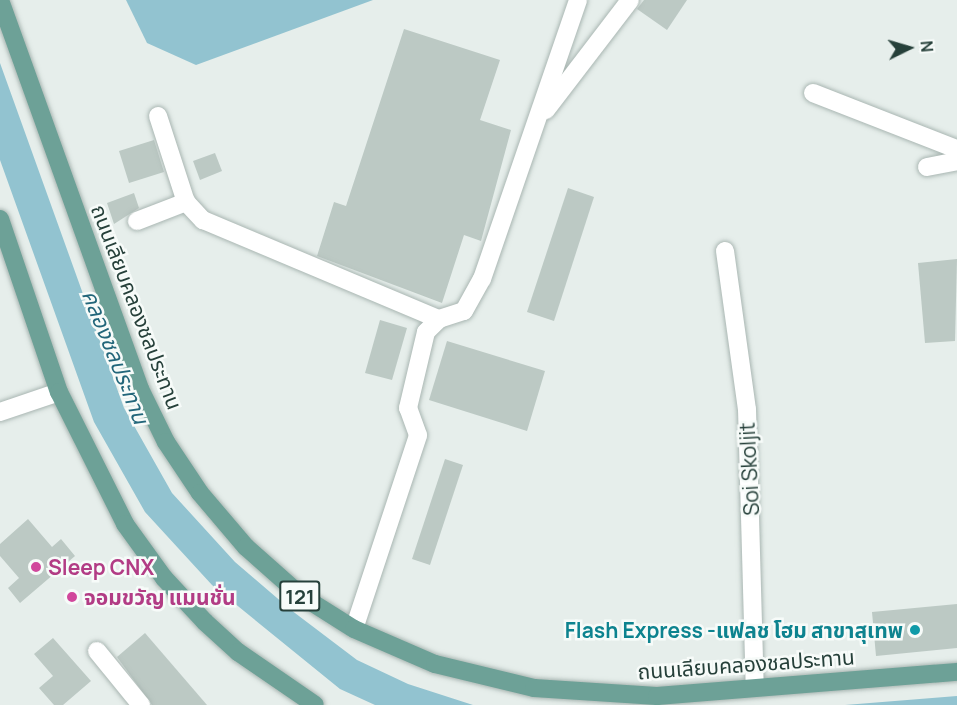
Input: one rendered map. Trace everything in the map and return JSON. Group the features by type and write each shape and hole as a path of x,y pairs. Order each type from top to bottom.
{"main road":[{"name":"ถนนเลียบคลองชลประทาน","path":"0,0 140,389 166,442 200,493 246,547 300,595 354,629 435,664 534,688 657,696 957,672"},
{"path":"0,219 60,392 124,524 164,578 238,652 315,705"}],"street":[{"path":"354,629 418,435 408,408 410,390 426,332 439,320 464,311 482,279 578,0"},
{"path":"536,123 630,0"},
{"path":"813,93 957,149"},
{"path":"158,116 186,202 203,220 439,320"},
{"path":"927,167 957,160"},
{"path":"137,221 186,202"},
{"name":"Soi Skoljit","path":"725,251 747,409 755,688"},
{"path":"0,412 60,392"},
{"path":"97,651 141,705"}],"water":[{"path":"126,0 373,0 196,65 147,43"},
{"path":"0,63 124,408 172,493 235,562 291,610 357,660 408,684 473,705 375,705 340,689 212,585 145,512 94,422 0,160"},
{"path":"957,696 957,705 845,705"}],"building":[{"path":"644,0 687,0 667,30 637,9"},
{"path":"404,29 500,60 480,120 511,130 481,241 464,235 442,303 317,256 334,202 346,206"},
{"path":"154,140 164,172 129,183 119,151"},
{"path":"215,153 222,171 200,180 193,161"},
{"path":"568,188 594,197 554,321 527,312"},
{"path":"134,193 139,208 114,224 107,203"},
{"path":"957,259 955,341 925,343 918,263"},
{"path":"380,320 407,328 392,380 365,373"},
{"path":"447,341 545,371 527,431 429,400"},
{"path":"445,459 463,465 430,565 412,559"},
{"name":"Sleep CNX","path":"28,519 52,547 61,539 75,556 20,603 8,588 19,578 0,556 0,544"},
{"name":"Flash Express -แฟลช โฮม สาขาสุเทพ","path":"957,604 957,648 876,656 872,612"},
{"path":"145,633 207,705 152,705 117,657"},
{"path":"53,638 91,681 63,705 54,705 39,688 53,676 34,654"}],"place":[{"name":"Sleep CNX","path":"36,567"},
{"name":"จอมขวัญ แมนชั่น","path":"72,597"},
{"name":"Flash Express -แฟลช โฮม สาขาสุเทพ","path":"915,630"}],"water label":[{"name":"คลองชลประทาน","path":"115,357"}]}
